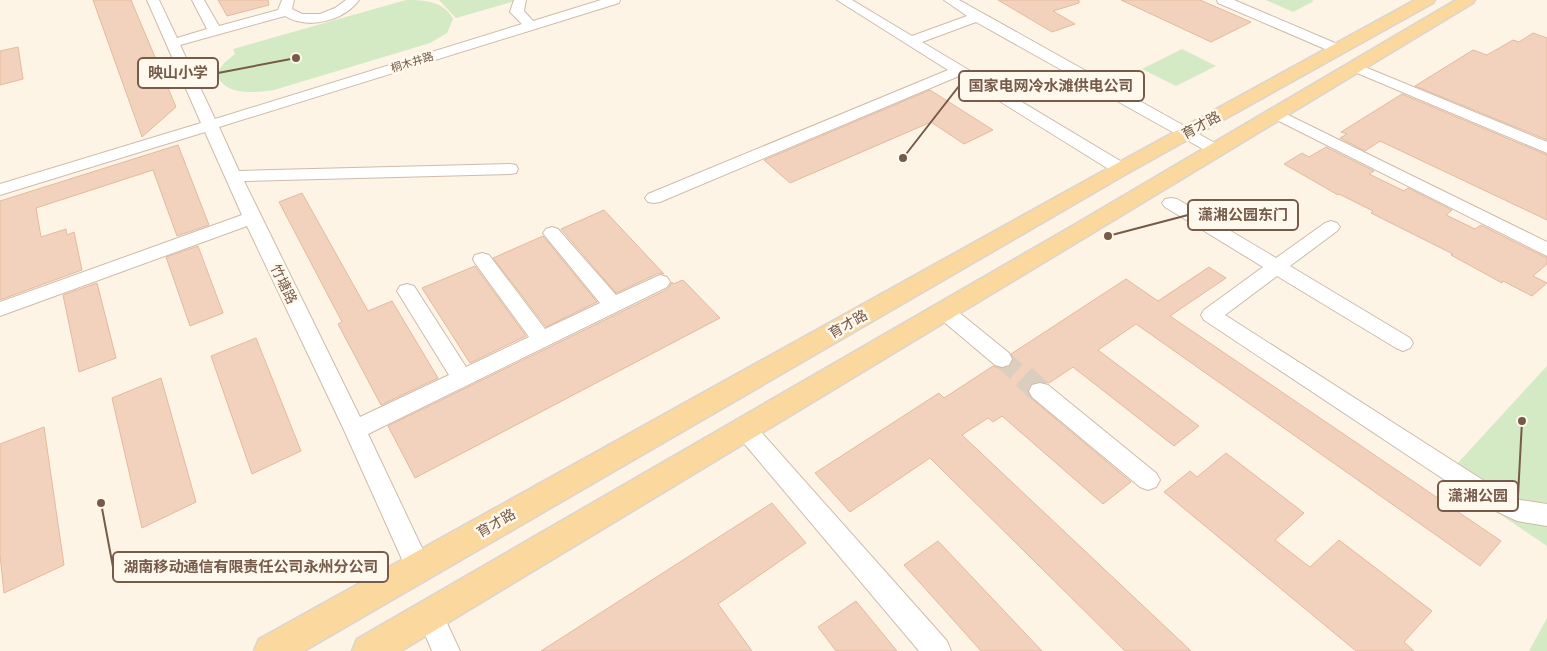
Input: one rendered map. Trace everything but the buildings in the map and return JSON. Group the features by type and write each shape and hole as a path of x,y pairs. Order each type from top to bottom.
{"main road":[{"name":"育才路","path":"369,651 1276,114 1347,53 1425,0"},
{"name":"育才路","path":"271,651 1186,133 1347,53 1467,0"}],"street":[{"name":"竹塘路","path":"153,0 252,218 355,430 418,567"},
{"path":"198,0 215,31"},
{"path":"174,43 288,6 296,17 318,17 340,11 353,0"},
{"path":"520,0 517,12 531,26"},
{"name":"桐木井路","path":"0,190 614,0"},
{"path":"843,0 1121,169"},
{"path":"950,0 977,17 1216,150"},
{"path":"1223,0 1347,53 1547,148"},
{"path":"1246,0 1347,53"},
{"path":"911,41 977,17"},
{"path":"654,198 960,71"},
{"path":"1276,114 1547,250"},
{"path":"233,176 510,169"},
{"path":"1171,203 1403,342"},
{"path":"0,308 252,218"},
{"path":"1331,228 1211,315 1472,486 1506,506 1537,515 1547,515"},
{"path":"552,232 613,305"},
{"path":"482,259 542,340"},
{"path":"355,430 660,282"},
{"path":"407,291 462,379"},
{"path":"944,311 1002,359"},
{"path":"1040,391 1148,480"},
{"path":"745,429 937,651"},
{"path":"430,614 446,651"}],"green space":[{"path":"406,0 426,1 444,8 453,19 447,33 430,43 274,90 249,92 232,89 225,86 217,73 224,63 235,54 233,49"},
{"path":"439,0 514,0 515,1 456,18"},
{"path":"1266,0 1311,0 1314,1 1293,12"},
{"path":"1182,49 1216,66 1176,86 1142,69"},
{"path":"1547,366 1547,546 1445,477"},
{"path":"1547,618 1547,651 1529,651"}],"tunnel":[{"path":"1002,359 1025,379"},
{"path":"1024,377 1040,391"}],"place":[{"name":"映山小学","path":"296,58"},
{"name":"国家电网冷水滩供电公司","path":"903,158"},
{"name":"潇湘公园东门","path":"1108,236"},
{"name":"潇湘公园","path":"1522,421"},
{"name":"湖南移动通信有限责任公司永州分公司","path":"101,503"}]}
